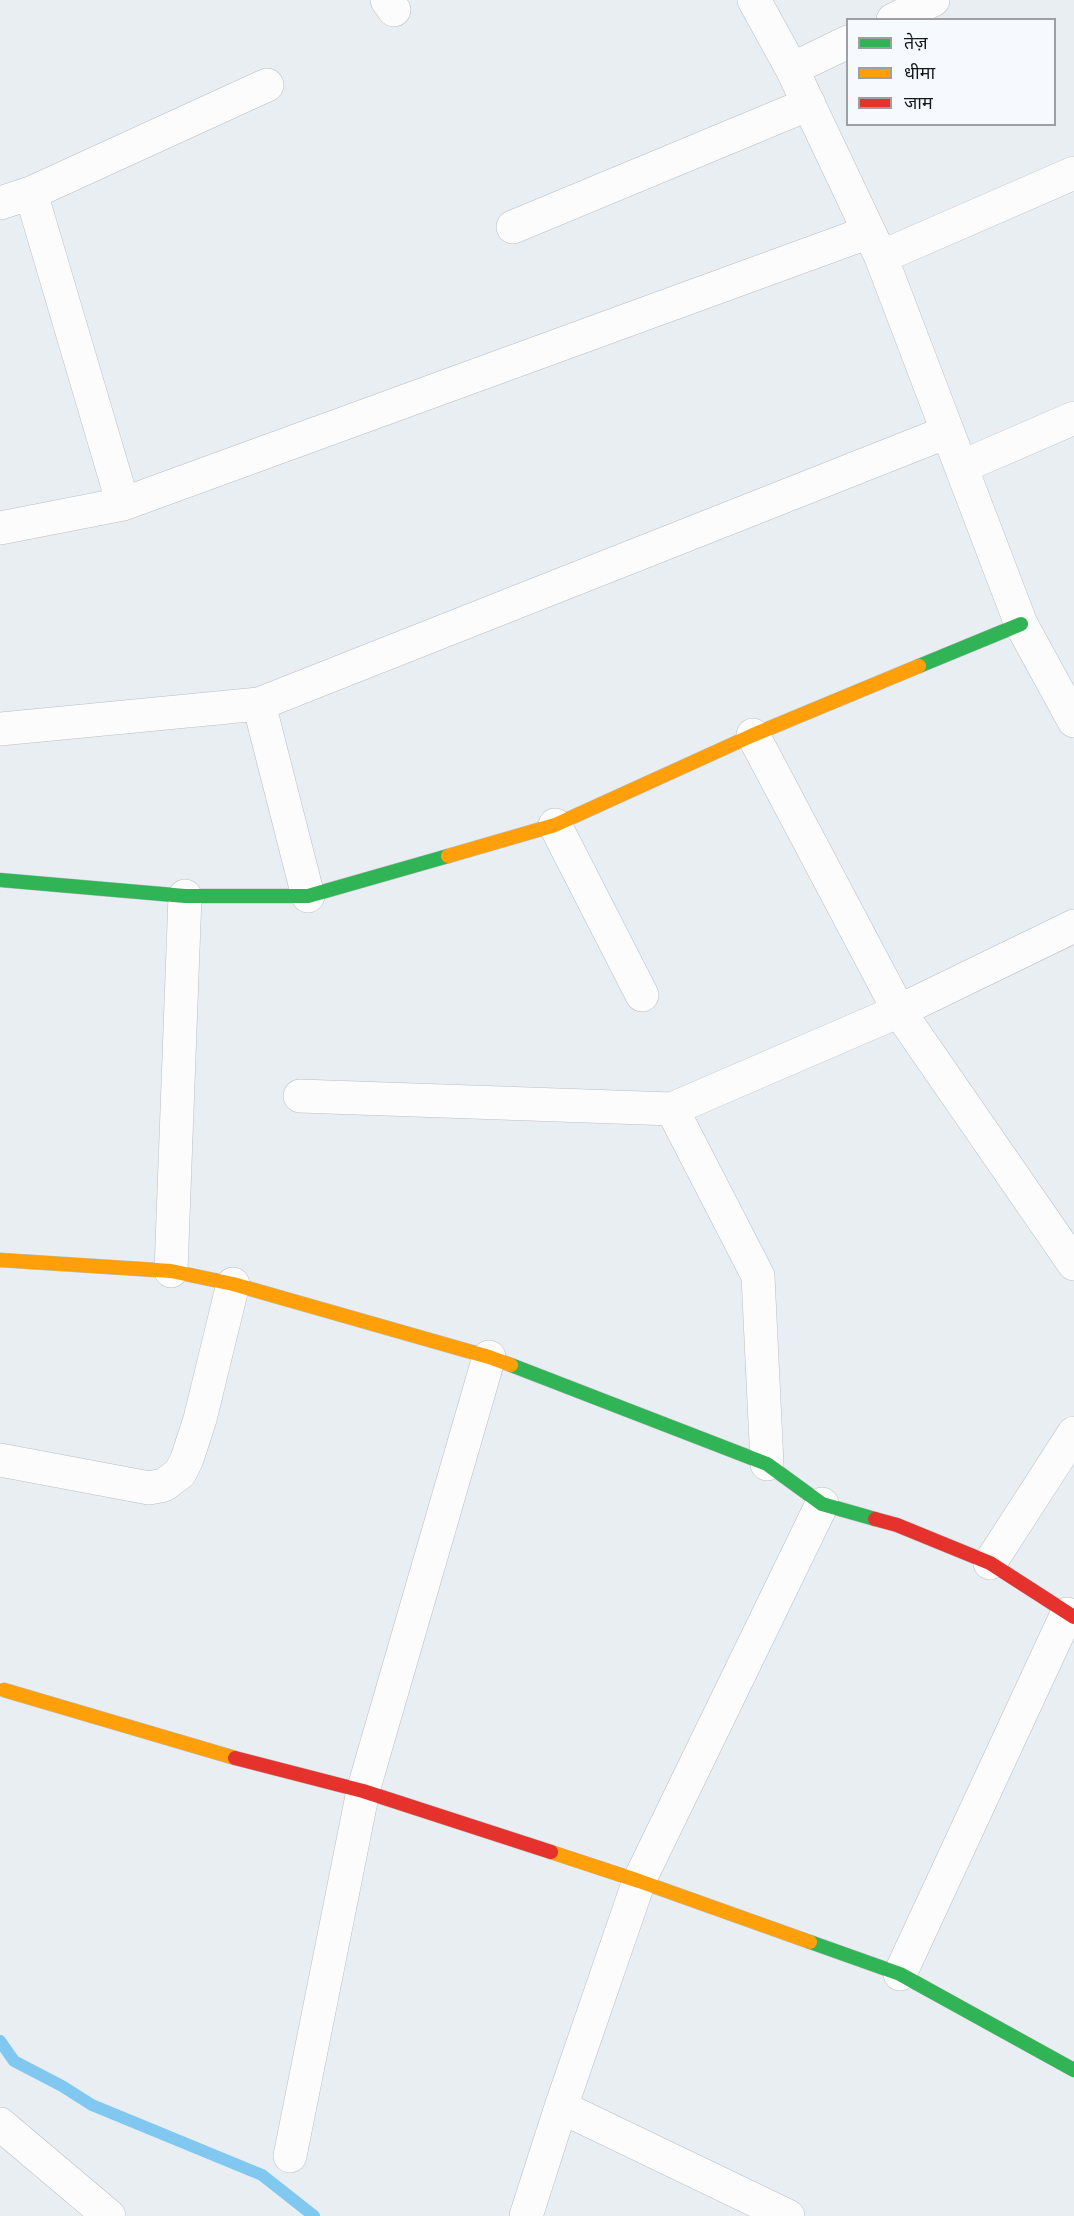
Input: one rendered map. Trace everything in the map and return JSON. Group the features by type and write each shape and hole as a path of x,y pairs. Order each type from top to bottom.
{"street":[{"path":"754,0 792,69 875,245 1021,624 1074,721"},
{"path":"897,18 933,0"},
{"path":"792,69 846,43"},
{"path":"0,203 31,193 267,85"},
{"path":"513,227 809,104"},
{"path":"0,528 123,504 875,245 1074,173"},
{"path":"31,193 123,504"},
{"path":"961,467 1074,418"},
{"path":"0,729 259,704 947,432"},
{"path":"0,880 185,896 308,896 555,825 753,735 1021,624"},
{"path":"259,704 308,896"},
{"path":"753,735 899,1011 1074,1264"},
{"path":"555,825 642,996"},
{"path":"171,1271 185,896"},
{"path":"300,1096 672,1109 899,1011 1074,926"},
{"path":"672,1109 758,1276 766,1464"},
{"path":"0,1260 171,1271 233,1284 489,1358 766,1464 822,1504 897,1525 990,1563 1070,1616 900,1974"},
{"path":"0,1460 149,1488 164,1485 180,1473 200,1419 233,1284"},
{"path":"290,2156 363,1791 489,1358"},
{"path":"990,1563 1074,1433"},
{"path":"526,2216 639,1881 822,1504"},
{"path":"4,1690 235,1758 363,1791 639,1881 900,1974 1074,2070"},
{"path":"561,2107 788,2216"},
{"path":"0,2124 109,2216"}],"waterway":[{"path":"0,2041 14,2061 62,2086 92,2105 262,2175 314,2216"}],"traffic: fast":[{"path":"919,666 1021,624"},
{"path":"0,880 185,896 308,896 448,856"},
{"path":"511,1365 767,1464 822,1504 875,1519"},
{"path":"810,1942 900,1974 1074,2070"}],"traffic: slow":[{"path":"448,856 555,825 753,735 919,666"},
{"path":"0,1260 171,1271 233,1284 511,1365"},
{"path":"4,1690 235,1758"},
{"path":"551,1852 810,1942"}],"traffic: jam":[{"path":"875,1519 897,1525 990,1563 1074,1617"},
{"path":"235,1758 363,1791 551,1852"}]}
